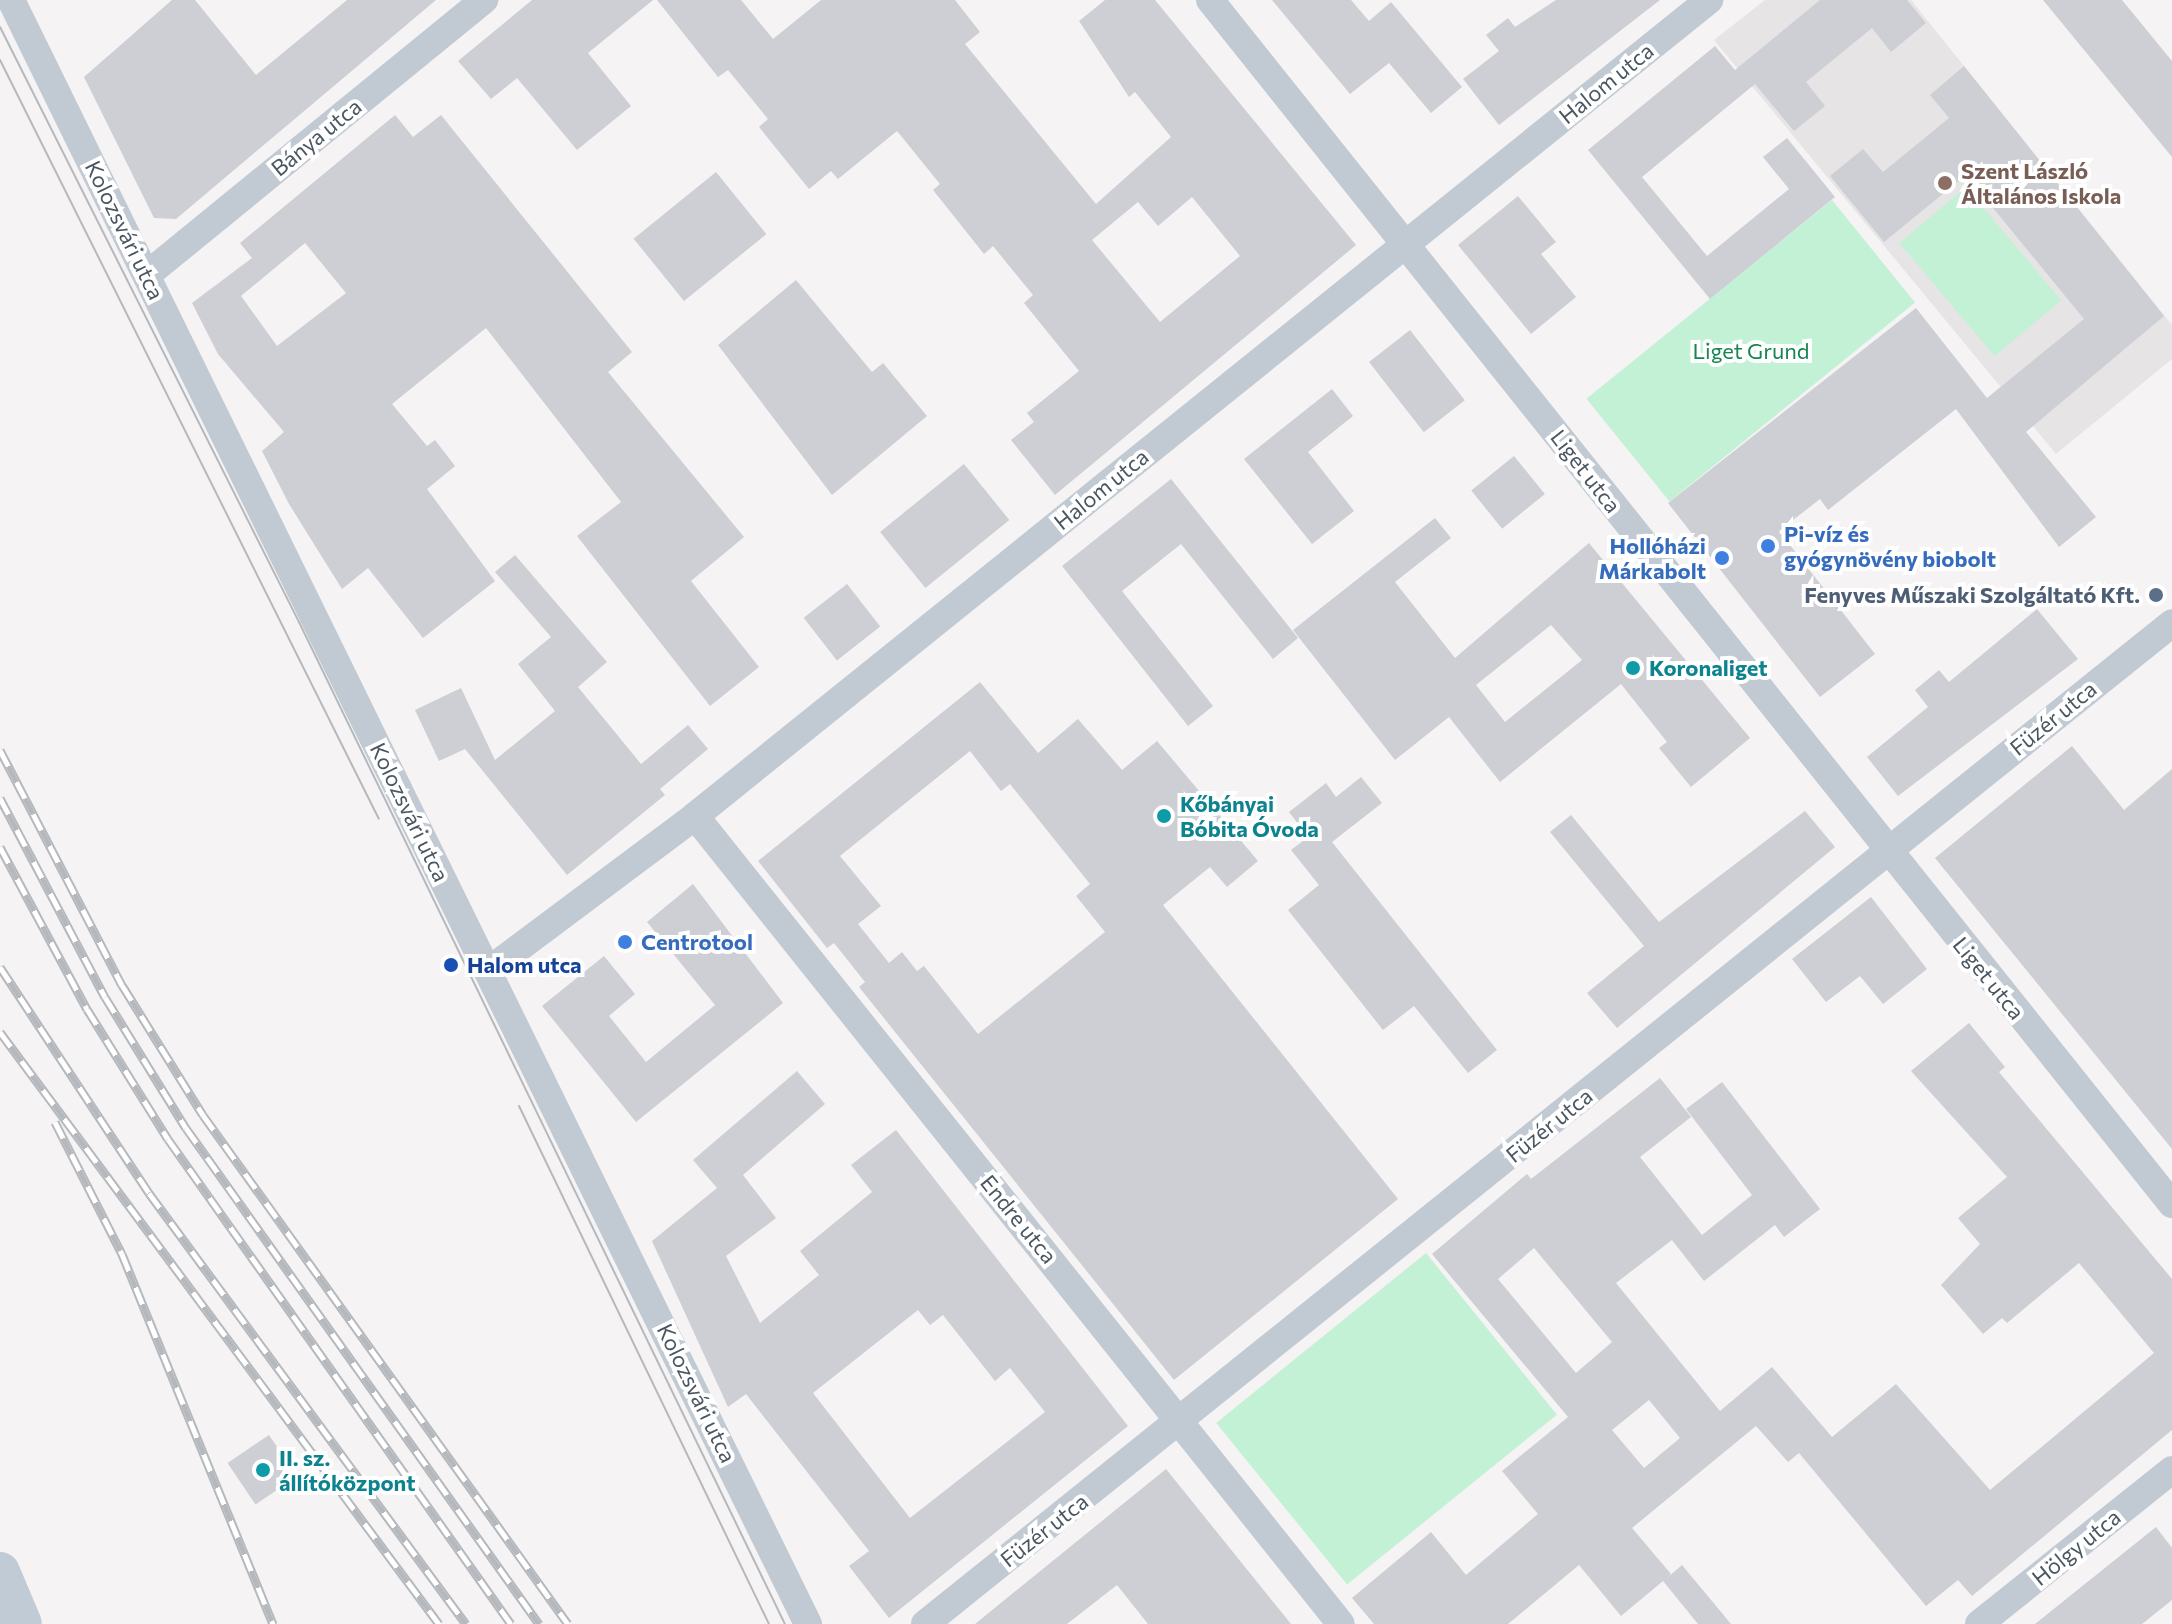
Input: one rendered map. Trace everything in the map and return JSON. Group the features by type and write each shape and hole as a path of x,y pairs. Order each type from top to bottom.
{"street":[{"name":"Kolozsvári utca","path":"11,0 808,1624"},
{"name":"Bánya utca","path":"148,274 484,0"},
{"name":"Liget utca","path":"1210,0 1407,242 1886,852 2172,1204"},
{"name":"Halom utca","path":"488,971 695,816 1407,242 1698,3"},
{"name":"Füzér utca","path":"925,1624 1182,1422 2172,623"},
{"name":"Endre utca","path":"695,816 1341,1624"},
{"name":"Hölgy utca","path":"1979,1624 2172,1470"},
{"path":"0,1572 22,1624"}],"shaded area":[{"name":"Szent László Általános Iskola","path":"1765,0 1911,0 2172,325 2172,359 2056,454 1714,40"}],"green space":[{"path":"1966,187 2061,300 1994,356 1899,243"},
{"name":"Liget Grund","path":"1832,200 1915,303 1669,501 1586,399"},
{"path":"1426,1253 1557,1415 1347,1585 1216,1423"}],"building":[{"path":"172,0 195,0 256,75 347,0 436,0 176,219 154,218 84,77"},
{"path":"532,0 653,0 588,53 631,106 577,150 517,78 491,99 458,61"},
{"path":"657,0 741,0 773,39 821,0 955,0 980,32 965,44 1096,204 1171,137 1135,92 1129,97 1079,21 1105,0 1155,0 1356,245 1055,495 1011,440 1034,422 1027,413 1079,371 1024,303 1033,295 993,246 984,254 933,190 940,184 897,131 838,179 831,171 809,189 759,127 768,119 728,70 718,77","holes":["1192,197 1240,256 1160,322 1092,240 1138,202 1158,226"]},
{"path":"1272,0 1351,0 1369,21 1391,2 1462,87 1431,113 1389,63 1350,94"},
{"path":"1556,0 1660,0 1499,125 1463,79 1499,51 1486,35 1508,18 1515,27"},
{"path":"1820,0 1907,0 1926,23 1891,52 1872,28 1806,82 1825,106 1794,131 1755,84 1642,177 1707,256 1789,189 1763,157 1787,138 1835,197 1710,299 1588,150 1715,46 1735,70"},
{"path":"2043,0 2122,0 2172,61 2172,157"},
{"path":"1964,66 2164,316 2026,432 2096,517 2059,547 1956,409 1828,510 1820,499 1779,531 1875,654 1820,697 1668,503 1916,308 1987,398 2084,319 1966,175 1884,242 1830,176 1863,149 1883,172 1949,118 1930,95"},
{"path":"395,115 413,137 441,115 632,352 608,372 744,537 691,581 759,667 710,706 577,536 621,502 486,328 392,404 427,446 435,440 455,466 427,489 495,581 423,638 368,568 342,589 289,504 262,451 284,432 218,354 192,303 252,258 240,243","holes":["305,243 346,293 277,346 241,296"]},
{"path":"716,172 766,234 684,301 634,239"},
{"path":"1518,196 1556,242 1541,254 1576,297 1531,334 1458,245"},
{"path":"796,280 872,372 883,363 927,416 832,495 718,345"},
{"path":"1410,330 1465,400 1424,432 1369,362"},
{"path":"1332,389 1353,416 1308,452 1354,511 1312,544 1244,459"},
{"path":"1514,456 1545,494 1502,529 1471,491"},
{"path":"964,464 1009,520 925,588 880,532"},
{"path":"1171,479 1298,638 1273,659 1181,544 1122,591 1213,706 1188,726 1062,566"},
{"path":"1435,518 1451,538 1395,582 1455,658 1589,543 1750,738 1691,787 1659,748 1667,742 1621,684 1500,782 1449,717 1395,760 1293,630","holes":["1551,625 1582,660 1505,722 1476,685"]},
{"path":"515,555 607,662 578,687 641,764 688,725 708,749 660,789 665,795 567,875 465,749 439,761 415,710 461,688 495,760 555,711 518,664 551,637 495,572"},
{"path":"847,584 880,627 837,660 804,618"},
{"path":"2037,609 2078,659 1898,796 1867,757 1928,707 1915,690 1939,670 1949,682"},
{"path":"980,682 1038,753 1078,719 1122,770 1157,741 1258,861 1227,887 1210,867 1163,905 1398,1199 1174,1380 859,987 865,982 834,943 827,948 758,861","holes":["970,751 1001,791 1010,784 1090,884 1076,896 1105,932 978,1034 924,966 917,971 902,952 889,963 858,924 881,906 840,856"]},
{"path":"2072,746 2124,810 2172,769 2172,1149 1935,858"},
{"path":"1361,777 1382,803 1332,842 1497,1050 1468,1073 1414,1006 1383,1030 1288,910 1319,885 1291,850 1308,837 1289,812 1326,783 1336,797"},
{"path":"1805,811 1835,847 1617,1028 1587,993 1644,946 1550,832 1571,815 1659,922"},
{"path":"693,884 783,1003 636,1122 542,1006 604,956 635,994 609,1016 646,1062 715,1005 647,922"},
{"path":"1871,897 1927,969 1883,1004 1860,976 1826,1002 1792,959"},
{"path":"1969,1023 2005,1067 1999,1072 2172,1279 2172,1430 1972,1596 1958,1580 1926,1606 1799,1453 1788,1462 1756,1426 1632,1528 1671,1574 1667,1578 1682,1565 1731,1624 1698,1624 1663,1581 1621,1616 1579,1565 1508,1624 1374,1624 1352,1598 1431,1532 1466,1575 1538,1514 1502,1471 1568,1417 1432,1254 1527,1174 1531,1179 1660,1078 1691,1117 1640,1157 1702,1235 1752,1195 1686,1109 1722,1082 1820,1209 1784,1237 1775,1225 1704,1281 1672,1240 1616,1283 1720,1411 1772,1367 1832,1437 1896,1384 1990,1490 2154,1353 2079,1263 2007,1323 2002,1318 1983,1334 1941,1285 1980,1244 1958,1218 2007,1177 1911,1071","holes":["1534,1248 1612,1342 1576,1373 1498,1279","1649,1400 1680,1438 1644,1468 1612,1430"]},
{"path":"797,1071 825,1104 743,1175 776,1218 726,1256 760,1323 819,1275 800,1251 872,1192 851,1165 896,1130 1128,1426 889,1618 849,1566 869,1551 746,1394 728,1407 652,1241 717,1188 693,1160","holes":["918,1310 930,1325 943,1315 995,1381 1010,1368 1045,1412 910,1518 813,1393"]},
{"name":"II. sz. állítóközpont","path":"269,1435 297,1476 256,1504 228,1463"},
{"path":"1166,1469 1291,1624 1148,1624 1117,1585 1067,1624 975,1624"},
{"path":"2156,1527 2172,1548 2172,1600 2142,1624 2035,1624"}],"tram line":[{"path":"0,27 299,622 785,1624"},
{"path":"0,60 379,819"},
{"path":"519,1106 769,1624"}],"railway":[{"path":"0,750 122,985 203,1115 568,1624"},
{"path":"0,798 105,997 186,1128 539,1624"},
{"path":"0,847 87,1009 168,1139 511,1624"},
{"path":"0,967 149,1193 466,1624"},
{"path":"0,1032 439,1624"},
{"path":"55,1122 122,1254 273,1624"}],"place":[{"name":"Szent László Általános Iskola","path":"1945,183"},
{"name":"Pi-víz és gyógynövény biobolt","path":"1768,546"},
{"name":"Hollóházi Márkabolt","path":"1722,558"},
{"name":"Fenyves Műszaki Szolgáltató Kft.","path":"2156,595"},
{"name":"Koronaliget","path":"1633,668"},
{"name":"Kőbányai Bóbita Óvoda","path":"1164,816"},
{"name":"Centrotool","path":"625,942"},
{"name":"Halom utca","path":"451,965"},
{"name":"II. sz. állítóközpont","path":"263,1470"}]}
